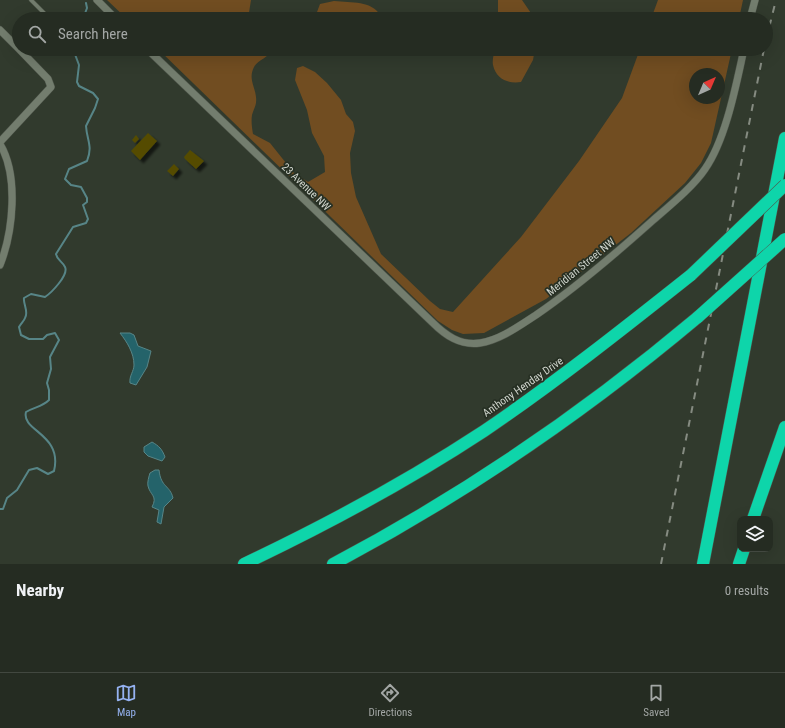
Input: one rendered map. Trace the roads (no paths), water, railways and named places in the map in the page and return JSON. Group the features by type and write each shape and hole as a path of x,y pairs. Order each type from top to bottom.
{"highway":[{"path":"703,564 785,138"},
{"name":"Anthony Henday Drive","path":"244,564 286,544 385,490 483,431 580,363 691,275 785,185"},
{"path":"333,564 399,529 459,493 536,442 655,354 785,239"},
{"path":"754,516 785,427"},
{"path":"740,564 743,552"}],"street":[{"path":"97,0 109,12"},
{"path":"751,12 754,0"},
{"path":"0,30 12,40"},
{"path":"0,265 9,236 12,188 6,158 0,143 50,89 50,84 44,74 28,56"},
{"name":"23 Avenue NW","path":"154,56 432,322 451,338"},
{"name":"Meridian Street NW","path":"451,338 469,343 480,343 501,336 527,321 569,292 604,264 673,202 705,170 714,154 732,103 742,56"}],"lane":[{"path":"32,0 43,12"}],"water":[{"path":"120,333 130,333 134,335 138,346 151,351 147,367 136,385 130,383 130,378 134,367 133,356 128,344"},
{"path":"152,442 163,452 165,457 162,461 148,456 144,452 144,447"},
{"path":"155,470 159,470 162,480 172,494 173,498 164,507 161,524 157,522 159,510 152,507 154,498 148,485 150,473"}],"waterway":[{"path":"86,3 87,8 86,12"},
{"path":"0,509 3,509 7,498 17,490 29,470 37,468 48,474 54,471 55,459 53,449 48,441 30,424 26,418 26,412 44,404 49,400 47,383 51,369 50,357 59,340 55,333 47,335 43,339 29,339 21,335 19,327 26,316 24,298 31,294 45,297 59,284 66,270 57,258 56,254 73,227 86,223 88,219 83,205 87,202 87,198 81,187 71,185 65,179 69,169 87,161 90,147 86,126 98,99 93,93 79,86 77,82 79,65 76,56"}],"railway":[{"path":"773,12 776,0"},
{"path":"661,564 763,56"}]}
